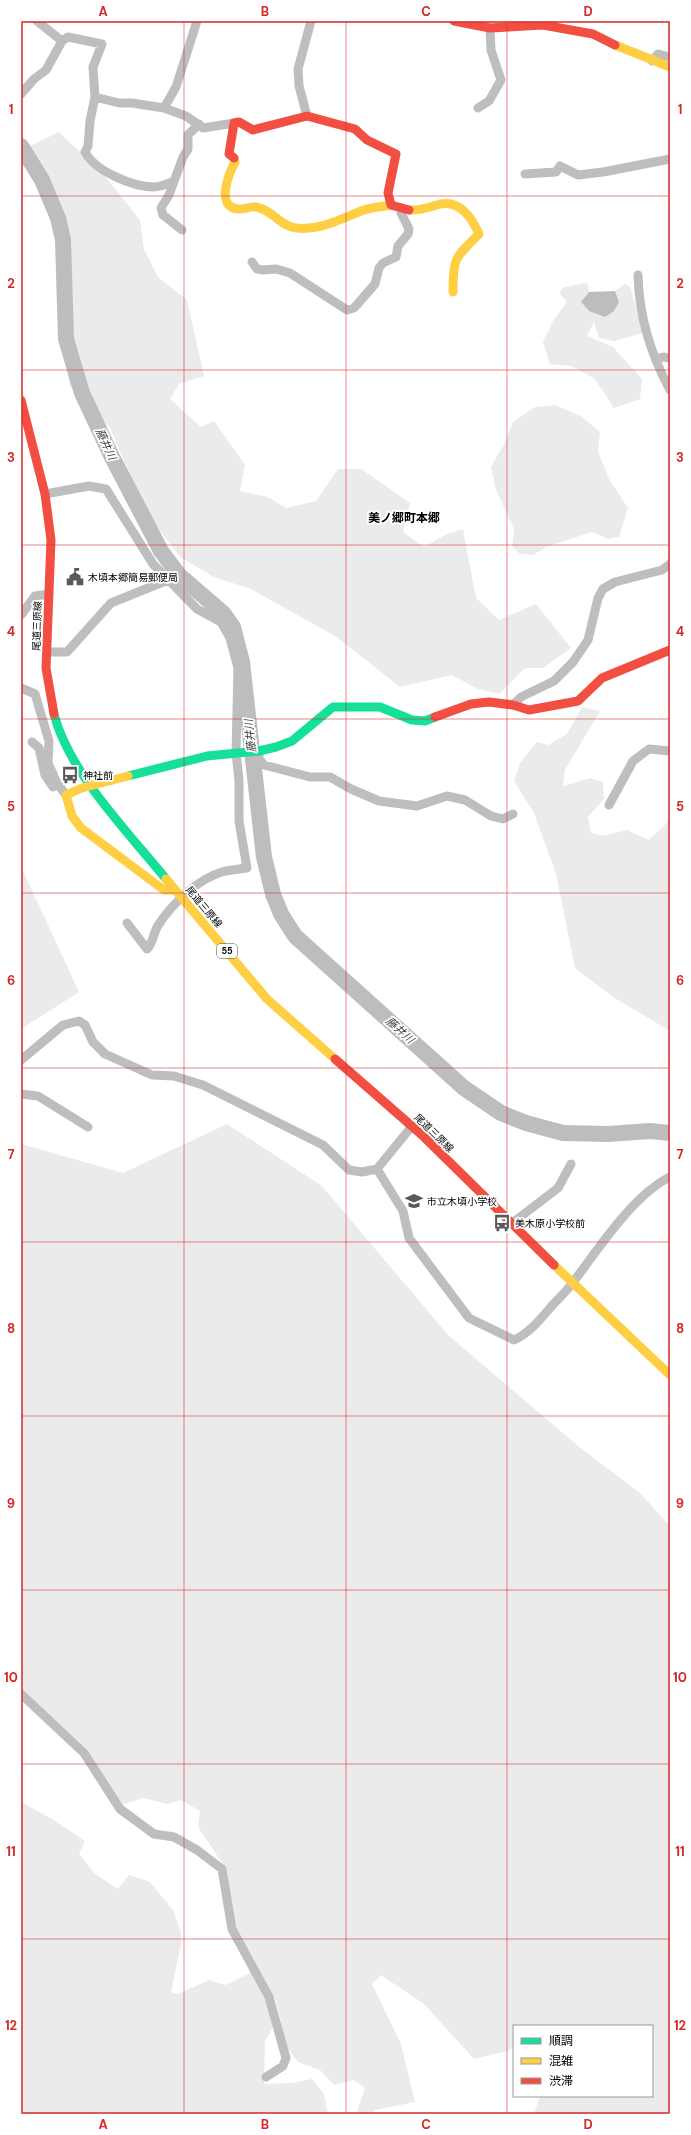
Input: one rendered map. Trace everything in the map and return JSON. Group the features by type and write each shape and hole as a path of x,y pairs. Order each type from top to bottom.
{"street":[{"path":"37,21 62,41"},
{"path":"164,108 176,87 197,21"},
{"path":"307,116 299,86 298,69 310,21"},
{"path":"454,21 490,28 543,25 593,34 652,61 670,67"},
{"path":"478,108 489,101 501,80 491,50 490,28"},
{"path":"21,94 34,79 46,70 62,41 68,37 102,44 93,67 95,97 86,152 88,156 109,173 129,182 154,187 172,182"},
{"path":"652,61 658,54 670,57"},
{"path":"95,97 118,103 132,103 164,108 186,116 199,124 202,128 239,122 253,130 307,116 355,130 367,140 396,154 388,193 391,205"},
{"path":"234,123 229,154 233,157 235,162 228,175 226,191 227,200 232,208 237,210 256,207 265,211 282,223 297,228 334,222 363,211 391,205 421,211 434,206 450,204 463,210 473,219 479,234 471,244 460,252 453,266 453,292"},
{"path":"182,230 163,215 161,208 169,195 172,182 188,149 188,135 199,124"},
{"path":"525,174 556,172 560,166 578,175 603,172 670,159"},
{"path":"252,262 257,269 276,269 290,274 347,310 354,308 375,284 379,268 383,263 396,257 398,246 408,234 409,229 402,214 402,208"},
{"path":"638,275 638,301 665,357 670,390"},
{"name":"尾道三原線","path":"21,400 45,494 51,540 46,668 50,697 58,729 71,757 90,786 267,999 412,1126 511,1224 670,1375"},
{"path":"45,494 89,486 106,489 153,564 197,609 221,622 230,638 238,668 236,752 239,780 239,821 247,868 221,872 196,886 169,909 156,928 147,949 127,923"},
{"path":"513,705 521,697 554,681 573,662 588,640 598,598 603,589 615,582 667,567"},
{"path":"47,652 67,652 111,603 168,580"},
{"path":"21,615 35,596 49,594"},
{"path":"32,742 39,748 46,775 56,792 66,795 90,786 207,756 236,752 259,751 292,741 333,707 380,707 412,720 425,720 471,704 488,702 513,705 528,710 578,701 602,678 670,650"},
{"path":"23,687 35,694 49,741 48,763 57,783 66,795 66,806 75,822 86,832 164,890 175,890"},
{"path":"610,805 623,776 633,761 649,748 670,751"},
{"path":"259,751 259,760 264,764 310,777 330,777 351,789 379,801 418,806 447,796 465,800 491,816 503,819 513,814"},
{"path":"21,1060 62,1025 79,1021 85,1025 93,1042 105,1054 152,1075 174,1076 203,1085 323,1145 349,1170 362,1172 377,1169 412,1126"},
{"path":"21,1094 38,1096 88,1127"},
{"path":"511,1224 558,1188 571,1164"},
{"path":"377,1169 402,1212 409,1238 469,1318 514,1340 525,1335 573,1282 602,1243 634,1205 658,1183 670,1177"},
{"path":"21,1694 84,1753 120,1809 154,1834 174,1837 197,1850 222,1869 232,1929 269,1997 286,2058 283,2066 266,2077"}],"shaded area":[{"path":"59,132 103,174 140,220 144,249 158,277 187,300 204,376 179,384 170,399 201,427 214,421 245,465 240,491 268,497 286,508 316,501 338,469 361,469 410,503 403,532 424,547 447,534 463,529 476,598 499,620 536,604 571,648 543,668 525,668 499,694 478,689 452,675 400,687 335,636 251,589 214,577 180,557 156,525 133,482 110,428 70,386 58,331 58,247 55,193 26,148"},
{"path":"587,283 589,292 581,302 589,311 619,302 615,291 625,284 630,287 643,333 614,341 599,338 594,322 587,336 613,347 642,379 640,399 614,408 595,379 571,366 550,364 543,342 553,321 567,302 559,293 564,287"},
{"path":"615,291 619,302 614,311 605,317 589,311 581,302 589,292"},
{"path":"556,405 582,417 600,432 598,451 609,479 628,508 619,537 608,539 592,532 546,547 533,555 520,554 512,546 514,529 496,490 491,467 504,444 513,422 535,407"},
{"path":"582,707 600,711 565,770 563,786 590,778 603,782 604,799 588,817 591,833 603,836 627,830 649,840 667,823 670,807 670,1031 613,997 575,968 556,874 534,813 514,781 520,763 537,742 548,745 567,734"},
{"path":"22,869 79,992 21,1029 21,870"},
{"path":"227,1124 322,1186 448,1335 578,1446 640,1493 670,1526 670,2114 534,2114 540,2097 653,2097 653,2025 513,2025 513,2048 507,2051 474,2059 424,2004 381,1975 372,1984 401,2044 415,2102 375,2110 372,2114 356,2114 365,2088 354,2080 334,2085 320,2070 298,2062 286,2046 276,2001 234,1923 227,1870 198,1827 200,1811 181,1800 168,1804 143,1798 121,1805 87,1749 21,1689 21,1144 123,1173"},
{"path":"21,1802 52,1819 85,1841 79,1854 94,1873 118,1889 129,1875 150,1882 173,1910 181,1932 181,1944 171,1992 178,1994 209,1980 225,1985 252,1972 267,2000 274,2025 265,2041 264,2084 292,2083 312,2079 324,2094 328,2114 21,2114"}],"waterway":[{"name":"藤井川","path":"21,146 42,180 58,218 63,240 66,339 82,393 112,457 161,551 179,575 223,613 233,627 242,662 264,857 273,894 281,914 295,936 464,1088 501,1113 526,1123 563,1133 608,1134 650,1131 670,1133"}],"traffic: fast":[{"path":"128,776 207,756 259,751 276,747 292,741 333,707 380,707 412,720 425,721 435,717"},
{"path":"54,714 62,736 86,780 118,822 166,879"}],"traffic: slow":[{"path":"615,45 670,67"},
{"path":"234,158 235,162 227,181 225,196 231,207 238,209 254,207 261,208 290,227 314,228 367,209 391,205"},
{"path":"409,210 447,203 459,208 469,216 473,222 479,234 465,248 457,259 454,272 453,292"},
{"path":"128,776 82,788 66,795 72,816 81,828 164,890 175,890"},
{"path":"166,879 267,999 335,1059"},
{"path":"554,1265 670,1375"}],"traffic: jam":[{"path":"454,21 490,28 543,25 593,34 615,45"},
{"path":"234,158 229,154 234,123 239,122 253,130 307,116 355,129 367,140 396,154 388,193 391,205 409,210"},
{"path":"21,400 45,494 51,540 46,668 54,714"},
{"path":"435,717 471,704 489,702 513,705 529,710 578,701 602,678 670,650"},
{"path":"335,1059 422,1135 554,1265"}],"place":[{"name":"木頃本郷簡易郵便局","path":"75,577"},
{"name":"神社前","path":"70,775"},
{"name":"市立木頃小学校","path":"414,1201"},
{"name":"美木原小学校前","path":"502,1223"}],"district":[{"name":"美ノ郷町本郷","path":"404,518"}]}
